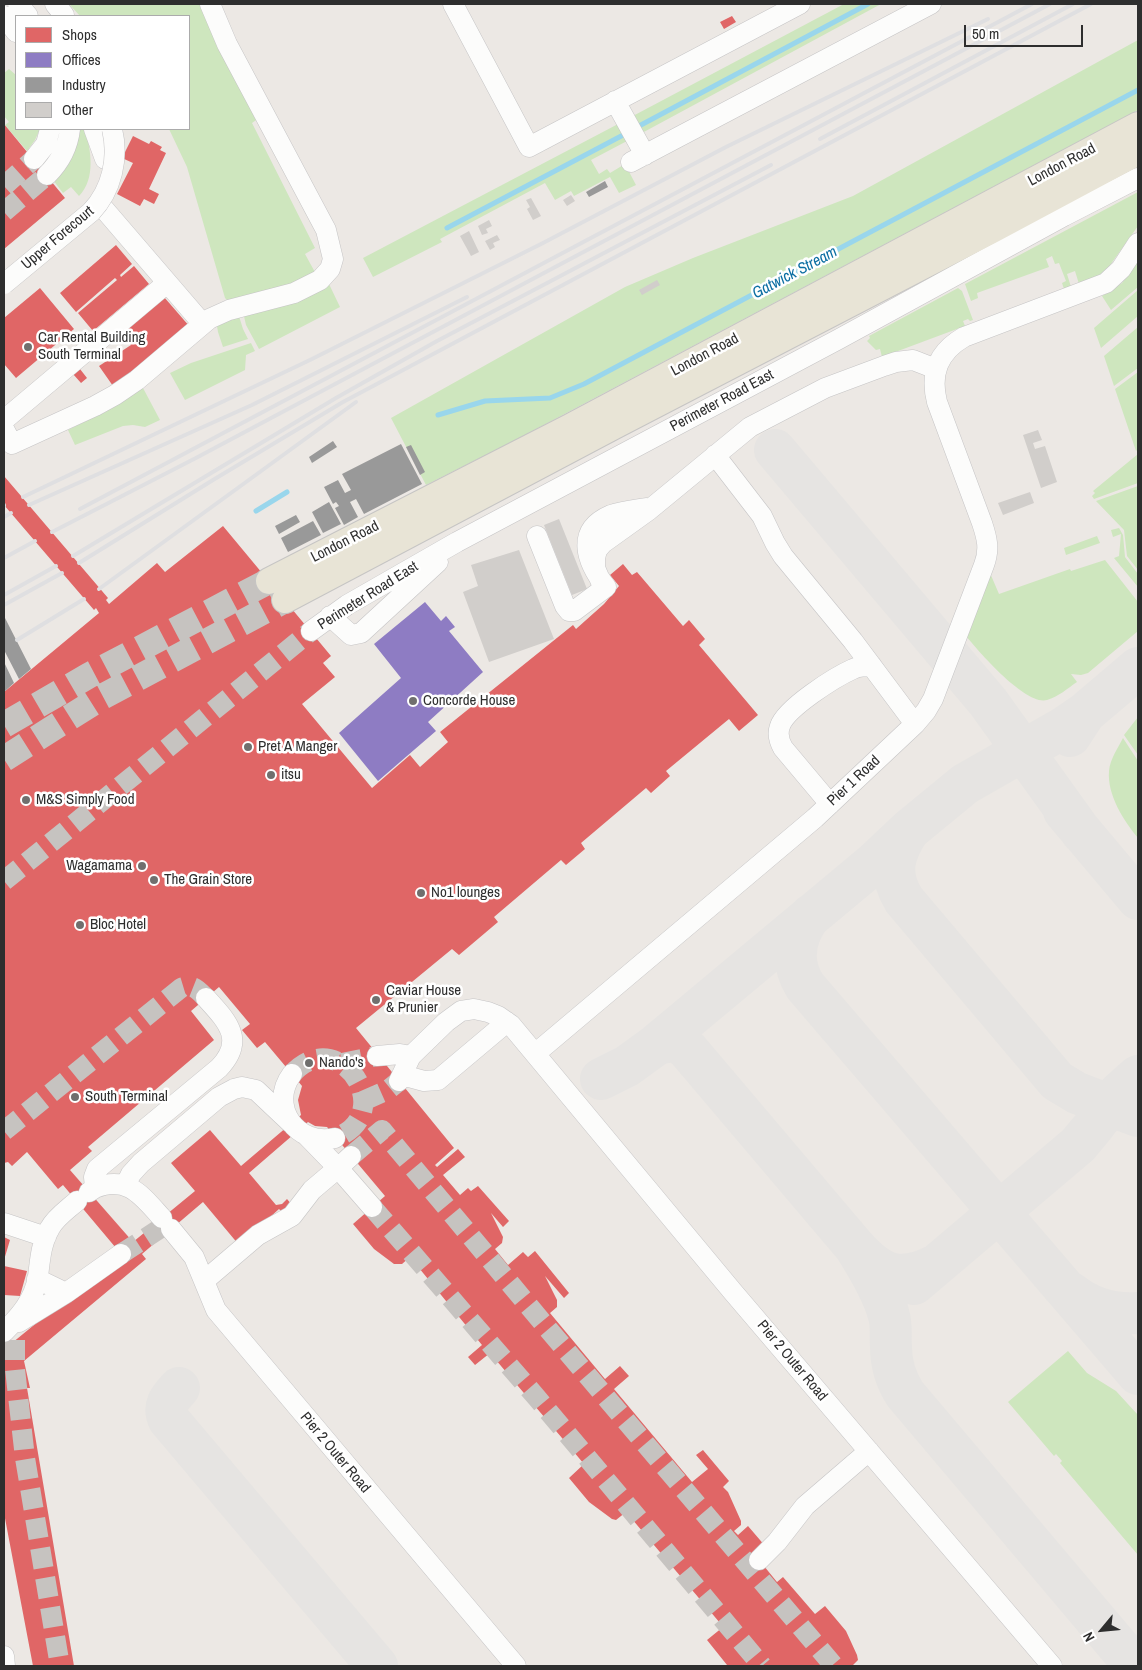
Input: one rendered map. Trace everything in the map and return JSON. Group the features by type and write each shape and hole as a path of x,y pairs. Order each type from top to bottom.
{"main road":[{"name":"London Road","path":"269,581 561,431 1138,125"},
{"name":"London Road","path":"286,600 1138,152"}],"street":[{"path":"18,4 27,15"},
{"path":"7,440 95,406 115,395 138,380 202,323 209,319 229,310 280,298 312,286 326,276 333,259 330,240 324,225 227,44 210,4"},
{"path":"454,4 529,147 800,4"},
{"path":"615,101 638,159 931,4"},
{"path":"4,16 15,31"},
{"path":"34,159 46,144 50,130"},
{"path":"47,175 64,153 70,130"},
{"path":"94,130 104,159"},
{"name":"Upper Forecourt","path":"4,284 91,212 101,200 115,162 112,130"},
{"name":"Perimeter Road East","path":"311,631 330,616 457,542 1138,178"},
{"path":"104,209 202,323"},
{"path":"538,536 562,601 569,612 578,610 606,588 589,560 587,552 588,539 594,528 603,520 611,515 655,505 742,433 762,420 834,384 903,361 919,362 936,369 948,350 964,337 1106,283 1121,269 1138,243"},
{"path":"4,420 167,283"},
{"name":"Pier 1 Road","path":"536,1053 830,804 915,724 926,711 933,698 984,565 988,548 982,523 937,402 933,384 936,369"},
{"path":"715,455 762,516 783,556 872,666 915,724"},
{"path":"330,616 348,634 360,633 457,542"},
{"path":"830,804 783,748 779,738 780,725 792,710 823,686 852,669 872,666"},
{"path":"87,1194 94,1173 219,1068 230,1055 231,1030 206,998"},
{"path":"467,1009 483,1010 508,1022 438,1080 430,1082 400,1078 411,1056 446,1022 461,1011 467,1009"},
{"name":"Pier 2 Outer Road","path":"508,1022 536,1053 738,1298 1052,1666"},
{"path":"377,1056 400,1054 411,1056"},
{"path":"10,1332 33,1294 46,1237 55,1222 87,1194 113,1184 125,1186 130,1174 141,1162 223,1094 238,1088 260,1088 271,1085 292,1073 285,1085 283,1098 285,1112 291,1123"},
{"path":"251,1088 263,1095 307,1136 344,1162 372,1207"},
{"path":"307,1136 320,1140 335,1138"},
{"path":"204,1281 258,1235 292,1216 312,1190 344,1162"},
{"name":"Pier 2 Outer Road","path":"125,1186 138,1192 194,1257 212,1305 219,1315 516,1666"},
{"path":"4,1224 46,1237"},
{"path":"10,1332 121,1254"},
{"path":"37,1279 66,1292"},
{"path":"759,1560 777,1542 804,1506 869,1451"},
{"path":"4,1656 5,1666"}],"green space":[{"path":"204,4 259,118 252,123 315,248 305,254 316,274 309,279 229,302 225,298 187,167 169,130 190,130 190,15 79,15 70,5"},
{"path":"844,4 881,4 642,133 631,117"},
{"path":"1138,40 1138,110 508,444 426,485 391,418 625,287 693,258 853,196"},
{"path":"9,69 15,74 15,130 40,130 27,151 5,125 9,122 4,116 4,73"},
{"path":"620,123 627,141 591,160 599,174 607,169 610,173 625,164 636,185 619,193 610,177 574,196 571,191 555,200 545,183 440,239 442,242 373,277 363,258"},
{"path":"75,130 85,130 91,164 88,181 84,189 79,196 71,187 63,193 53,180"},
{"path":"1138,192 1138,226 1108,268 1097,277 1079,284 1075,271 1067,274 1071,287 1064,289 1062,283 1066,281 1059,263 1055,264 1052,256 1046,259 1049,267 977,293 978,298 971,301 965,284"},
{"path":"1138,261 1138,287 1111,310 1102,296 1122,283"},
{"path":"329,284 340,307 259,349 246,325 243,312"},
{"path":"958,288 962,291 973,320 963,321 965,326 882,357 880,349 876,350 867,341 870,338 869,336"},
{"path":"1138,290 1138,316 1101,348 1094,328"},
{"path":"238,313 248,339 223,347 217,326"},
{"path":"1138,327 1138,368 1114,386 1104,356"},
{"path":"251,343 255,351 246,355 245,370 185,400 170,373 191,363"},
{"path":"1138,372 1138,449 1136,451 1115,389"},
{"path":"143,388 160,420 145,427 123,426 75,445 68,430"},
{"path":"1138,454 1138,483 1094,499 1092,496 1095,493 1093,491"},
{"path":"1138,486 1138,570 1127,556 1124,530 1096,501"},
{"path":"1119,528 1123,535 1125,557 1138,574 1138,587 1114,558 1119,556 1121,534 1113,537 1111,530"},
{"path":"1097,536 1100,543 1066,555 1064,548"},
{"path":"1105,560 1138,602 1138,631 1088,673 1081,675 1071,674 1077,682 1055,697 1047,700 1038,700 1027,695 981,654 966,636 990,573 999,594 1070,569 1071,571"},
{"path":"1138,717 1138,755 1124,735"},
{"path":"1123,738 1138,761 1138,838 1127,824 1118,807 1109,780 1111,762"},
{"path":"1068,1351 1087,1373 1116,1391 1138,1415 1138,1555 1060,1463 1062,1461 1056,1454 1054,1456 1008,1402"}],"building: Shops":[{"path":"732,16 736,22 724,29 720,22"},
{"path":"4,124 65,198 4,249"},
{"path":"133,136 149,144 151,141 162,147 160,150 166,153 149,189 159,194 154,204 144,199 140,206 117,194 133,163 122,158"},
{"path":"116,245 132,264 120,275 121,277 134,266 149,284 93,331 78,313 117,280 115,278 76,312 60,293"},
{"name":"Car Rental Building South Terminal","path":"40,288 74,329 16,378 4,364 4,318"},
{"path":"164,297 190,327 113,386 99,366 131,345 122,333"},
{"path":"80,369 87,378 81,383 73,374"},
{"name":"South Terminal","path":"4,476 108,598 106,600 109,604 157,563 165,572 223,526 331,656 323,663 335,677 302,704 372,788 410,755 420,767 448,742 440,732 573,625 576,629 604,604 619,586 610,575 623,564 632,575 637,572 683,626 689,620 705,639 699,645 758,715 739,731 729,719 666,771 670,776 651,793 646,788 581,843 585,849 566,865 561,860 494,917 498,922 459,955 452,949 356,1028 454,1148 435,1165 437,1167 458,1149 465,1157 443,1175 460,1195 468,1188 471,1191 478,1186 509,1221 503,1227 491,1213 503,1237 502,1243 495,1249 508,1265 523,1252 528,1257 535,1251 569,1293 564,1298 545,1276 557,1300 557,1307 550,1313 605,1379 620,1366 629,1376 614,1389 692,1482 708,1469 696,1455 703,1450 729,1481 723,1487 728,1492 741,1521 741,1525 734,1531 738,1535 748,1526 766,1547 755,1555 777,1582 783,1577 815,1614 825,1606 846,1631 857,1655 858,1660 852,1666 727,1665 707,1640 723,1627 720,1623 626,1512 616,1520 612,1519 589,1502 569,1478 584,1464 490,1353 475,1365 468,1357 482,1345 410,1257 402,1264 394,1264 374,1249 353,1224 385,1196 327,1127 315,1126 308,1122 249,1173 276,1205 282,1204 287,1199 292,1205 283,1213 279,1209 239,1245 203,1202 142,1254 146,1259 24,1361 30,1388 27,1388 74,1666 33,1666 4,1513 4,1342 8,1338 12,1343 121,1254 63,1185 58,1189 27,1152 12,1166 8,1162 4,1163 4,692 99,613 96,608 94,610 4,505","holes":["219,987 250,1024 242,1030 257,1048 265,1042 302,1086 298,1100 301,1115 241,1166 210,1130 171,1163 195,1191 133,1242 70,1170 92,1151 88,1147 214,1040 191,1011"]},
{"path":"4,1237 10,1240 4,1260"},
{"path":"4,1266 27,1271 20,1296 4,1295"}],"building: Offices":[{"name":"Concorde House","path":"425,602 441,621 446,616 455,627 449,631 483,672 428,722 436,731 378,781 339,733 401,678 374,644"}],"building: Industry":[{"path":"605,181 608,187 589,197 586,192"},
{"path":"333,441 337,447 312,463 309,457"},
{"path":"401,444 422,484 364,514 356,499 350,502 358,517 344,525 335,508 339,506 336,502 333,504 324,487 338,480 345,493 351,490 342,474"},
{"path":"411,445 425,472 420,475 406,447"},
{"path":"329,502 341,524 323,533 312,512"},
{"path":"296,515 300,522 279,534 275,526"},
{"path":"313,521 321,535 288,552 281,538"},
{"path":"4,616 31,669 19,679 4,650"},
{"path":"4,662 14,683 4,692"}],"building: Other":[{"path":"571,195 575,201 567,206 563,200"},
{"path":"531,198 541,216 533,220 527,209 530,207 526,200"},
{"path":"489,220 492,226 486,229 488,233 482,235 478,226"},
{"path":"469,231 479,252 471,256 460,236"},
{"path":"497,235 500,240 493,243 495,247 490,250 485,241"},
{"path":"657,280 660,285 642,295 639,290"},
{"path":"1038,430 1042,440 1033,443 1035,449 1045,446 1057,482 1041,488 1023,435"},
{"path":"1030,492 1034,503 1003,515 998,503"},
{"path":"559,519 587,589 572,595 544,525"},
{"path":"519,550 554,639 489,662 463,592 478,586 471,565"}],"waterway":[{"path":"639,126 868,4"},
{"name":"Gatwick Stream","path":"438,415 485,401 550,398 584,384 1138,90"},
{"path":"447,228 625,134"},
{"name":"Gatwick Stream","path":"256,511 287,492"}],"taxiway":[{"path":"775,450 988,702 1082,833"},
{"path":"1070,736 1085,713 1138,668"},
{"path":"601,1079 627,1066 656,1045 873,864 909,830 965,784 1063,728 1085,713"},
{"path":"1064,811 1138,899"},
{"path":"909,830 899,847 894,864 896,881 904,900 1057,1081 1077,1093 1138,1116"},
{"path":"811,915 801,932 796,950 797,968 805,986 1138,1374"},
{"path":"656,1045 673,1042 681,1044 688,1050 855,1247 874,1265 892,1274 901,1275 923,1271 936,1265"},
{"path":"914,1284 1078,1145 1119,1093 1138,1076"},
{"path":"855,1247 875,1281 887,1308 893,1366 905,1394 1135,1666"},
{"path":"1071,1293 1086,1303 1111,1312 1138,1313"},
{"path":"179,1388 168,1402 166,1410 169,1420 377,1666"}],"tunnel":[{"path":"4,186 34,159"},
{"path":"4,212 47,175"},
{"path":"4,725 88,676 269,581"},
{"path":"4,759 102,697 285,600"},
{"path":"4,881 311,631"},
{"path":"4,1131 181,988 192,987 206,998"},
{"path":"342,1063 377,1056"},
{"path":"292,1074 310,1061 328,1059 343,1065 356,1078 362,1093 362,1111 354,1126 335,1138"},
{"path":"363,1101 388,1090 399,1081"},
{"path":"351,1156 382,1130 834,1666"},
{"path":"372,1207 537,1398 762,1666"},
{"path":"121,1254 167,1224 171,1229"},
{"path":"15,1340 15,1369 25,1458 60,1666"}],"railway":[{"path":"80,509 1032,4"},
{"path":"52,532 194,459 1050,4"},
{"path":"820,139 1073,4"},
{"path":"79,563 343,402 1091,4"},
{"path":"23,497 312,359 543,243 726,147 988,19"},
{"path":"73,556 336,398 437,341 771,165"},
{"path":"29,505 252,405 467,297"},
{"path":"99,589 356,402"},
{"path":"4,517 11,513"},
{"path":"4,558 35,541"},
{"path":"4,595 56,566"},
{"path":"4,605 62,573"},
{"path":"17,640 84,599"}],"place":[{"name":"Car Rental Building South Terminal","path":"28,347"},
{"name":"Concorde House","path":"413,701"},
{"name":"Pret A Manger","path":"248,747"},
{"name":"itsu","path":"271,775"},
{"name":"M&S Simply Food","path":"26,800"},
{"name":"Wagamama","path":"142,866"},
{"name":"The Grain Store","path":"154,880"},
{"name":"No1 lounges","path":"421,893"},
{"name":"Bloc Hotel","path":"80,925"},
{"name":"Caviar House & Prunier","path":"376,1000"},
{"name":"Nando's","path":"309,1063"},
{"name":"South Terminal","path":"75,1097"}]}
